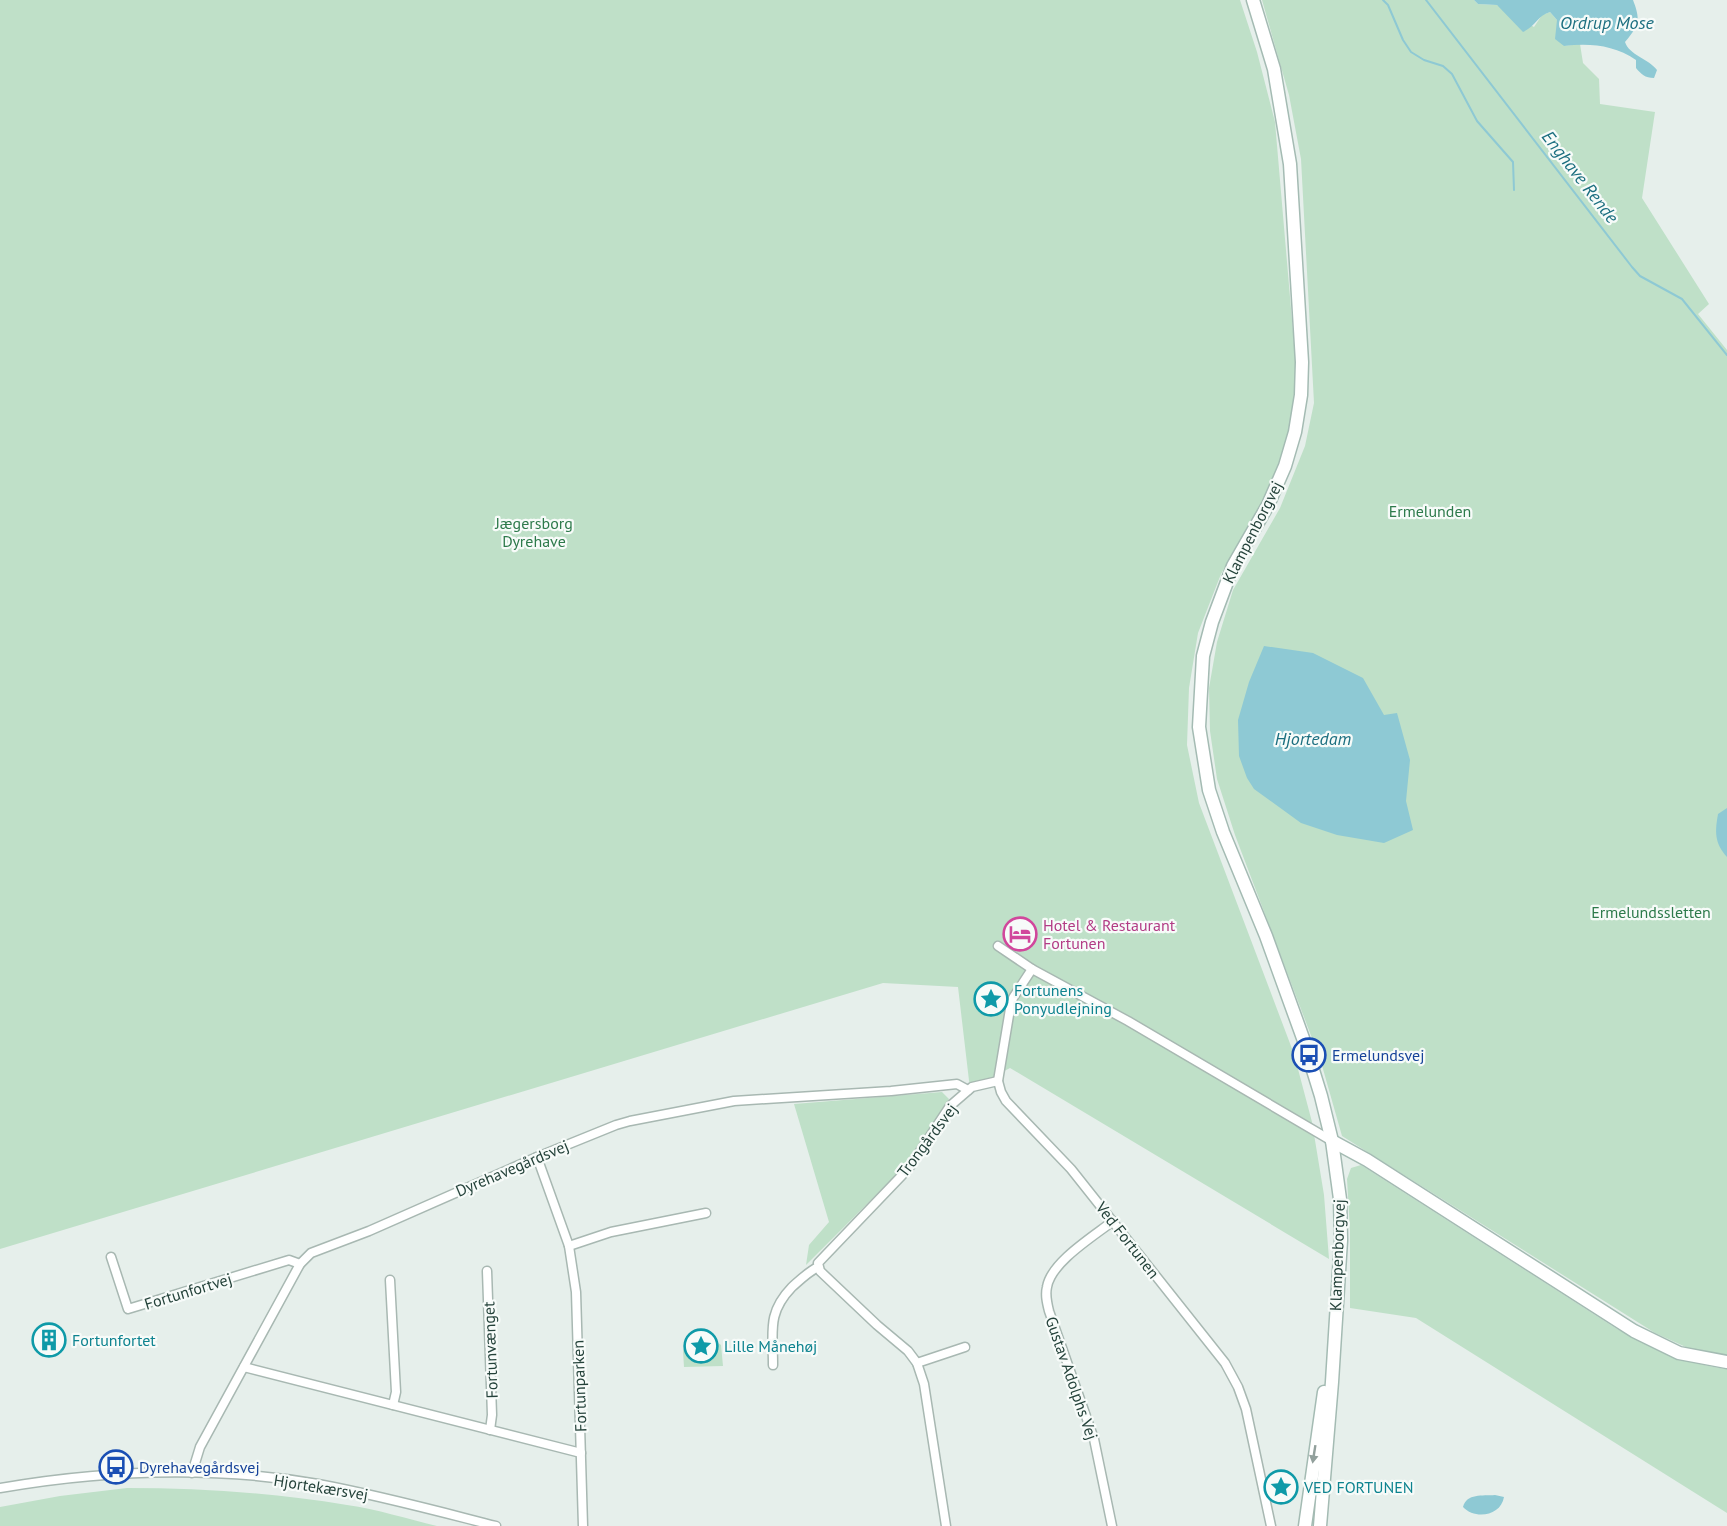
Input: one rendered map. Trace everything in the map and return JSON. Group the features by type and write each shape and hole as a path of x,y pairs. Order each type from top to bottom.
{"street":[{"name":"Klampenborgvej","path":"1253,0 1274,69 1290,164 1302,362 1300,395 1295,432 1285,466 1268,505 1233,566 1212,622 1203,656 1199,727 1209,790 1304,1041 1332,1141 1340,1208 1339,1272 1320,1526"},
{"path":"998,946 1032,969 1128,1021 1367,1160 1634,1330 1679,1353 1727,1362"},
{"path":"998,1081 1011,1003 1032,969"},
{"name":"Trongårdsvej","path":"773,1365 773,1317 780,1299 806,1273 818,1267 819,1259 909,1168 950,1106 968,1090 998,1081"},
{"name":"Ved Fortunen","path":"998,1081 1006,1101 1071,1168 1225,1363 1238,1387 1246,1409 1271,1526"},
{"name":"Dyrehavegårdsvej","path":"192,1473 200,1447 300,1264 311,1253 369,1231 616,1125 734,1101 891,1091 957,1084 968,1090"},
{"name":"Fortunparken","path":"537,1157 569,1246 576,1292 583,1526"},
{"path":"569,1246 611,1232 706,1214"},
{"name":"Gustav Adolphs Vej","path":"1112,1526 1094,1439 1049,1311 1046,1296 1050,1276 1061,1263 1113,1221"},
{"name":"Fortunfortvej","path":"111,1257 128,1309 289,1260 300,1264"},
{"path":"818,1267 877,1325 908,1351 917,1363 924,1384 946,1526"},
{"name":"Fortunvænget","path":"487,1271 492,1415 490,1430"},
{"path":"390,1280 396,1392 393,1405"},
{"name":"Klampenborgvej","path":"1305,1526 1311,1472 1334,1334"},
{"path":"917,1363 965,1347"},
{"path":"244,1367 581,1453"},
{"name":"Hjortekærsvej","path":"0,1488 91,1475 192,1473 251,1477 317,1484 372,1495 496,1526"}],"green space":[{"name":"Jægersborg Dyrehave","path":"0,0 1240,0 1257,52 1275,122 1296,367 1291,431 1270,487 1221,574 1198,633 1189,688 1187,745 1199,803 1294,1054 1312,1122 1324,1195 1329,1259 1010,1068 970,1089 958,987 883,983 0,1249"},
{"name":"Ermelunden","path":"1262,0 1474,0 1478,4 1497,5 1534,27 1542,15 1550,12 1557,20 1564,46 1580,44 1583,63 1599,79 1600,104 1655,112 1642,198 1709,304 1698,314 1727,350 1727,1355 1688,1348 1655,1333 1342,1136 1321,1062 1235,835 1217,779 1210,731 1209,688 1217,642 1233,590 1280,508 1305,446 1314,403 1301,159 1289,95"},
{"path":"942,1092 949,1099 915,1156 806,1265 809,1245 829,1222 794,1104"},
{"path":"1361,1165 1617,1329 1657,1349 1684,1359 1727,1369 1727,1513 1416,1318 1350,1308 1347,1179 1351,1168"},
{"path":"707,1335 721,1345 723,1366 684,1367 683,1351 690,1339"},
{"path":"127,1488 210,1490 292,1497 370,1509 437,1526 0,1526 0,1507 60,1496"}],"water":[{"name":"Ordrup Mose","path":"1474,0 1633,0 1638,18 1625,42 1631,50 1657,70 1654,78 1642,74 1636,68 1636,60 1619,51 1592,45 1564,46 1555,39 1557,20 1550,12 1523,32 1497,5 1478,4"},
{"name":"Hjortedam","path":"1264,646 1313,653 1363,678 1384,715 1397,713 1410,760 1406,801 1413,830 1384,843 1337,835 1301,823 1254,789 1247,778 1239,756 1238,720 1249,682"},
{"path":"1727,808 1727,857 1720,847 1716,831 1718,814"},
{"path":"1495,1495 1504,1497 1502,1503 1493,1512 1474,1514 1463,1507 1471,1497"}],"waterway":[{"path":"1383,0 1388,5 1403,40 1411,52 1424,60 1443,66 1452,74 1477,121 1513,162 1514,190"},
{"name":"Enghave Rende","path":"1426,0 1632,267 1640,276 1682,299 1727,355"}],"place":[{"name":"Hotel & Restaurant Fortunen","path":"1020,934"},
{"name":"Fortunens Ponyudlejning","path":"991,999"},
{"name":"Ermelundsvej","path":"1309,1055"},
{"name":"Fortunfortet","path":"49,1340"},
{"name":"Lille Månehøj","path":"701,1346"},
{"name":"Dyrehavegårdsvej","path":"116,1467"},
{"name":"VED FORTUNEN","path":"1281,1487"}],"park label":[{"name":"Ermelundssletten","path":"1651,912"}]}
